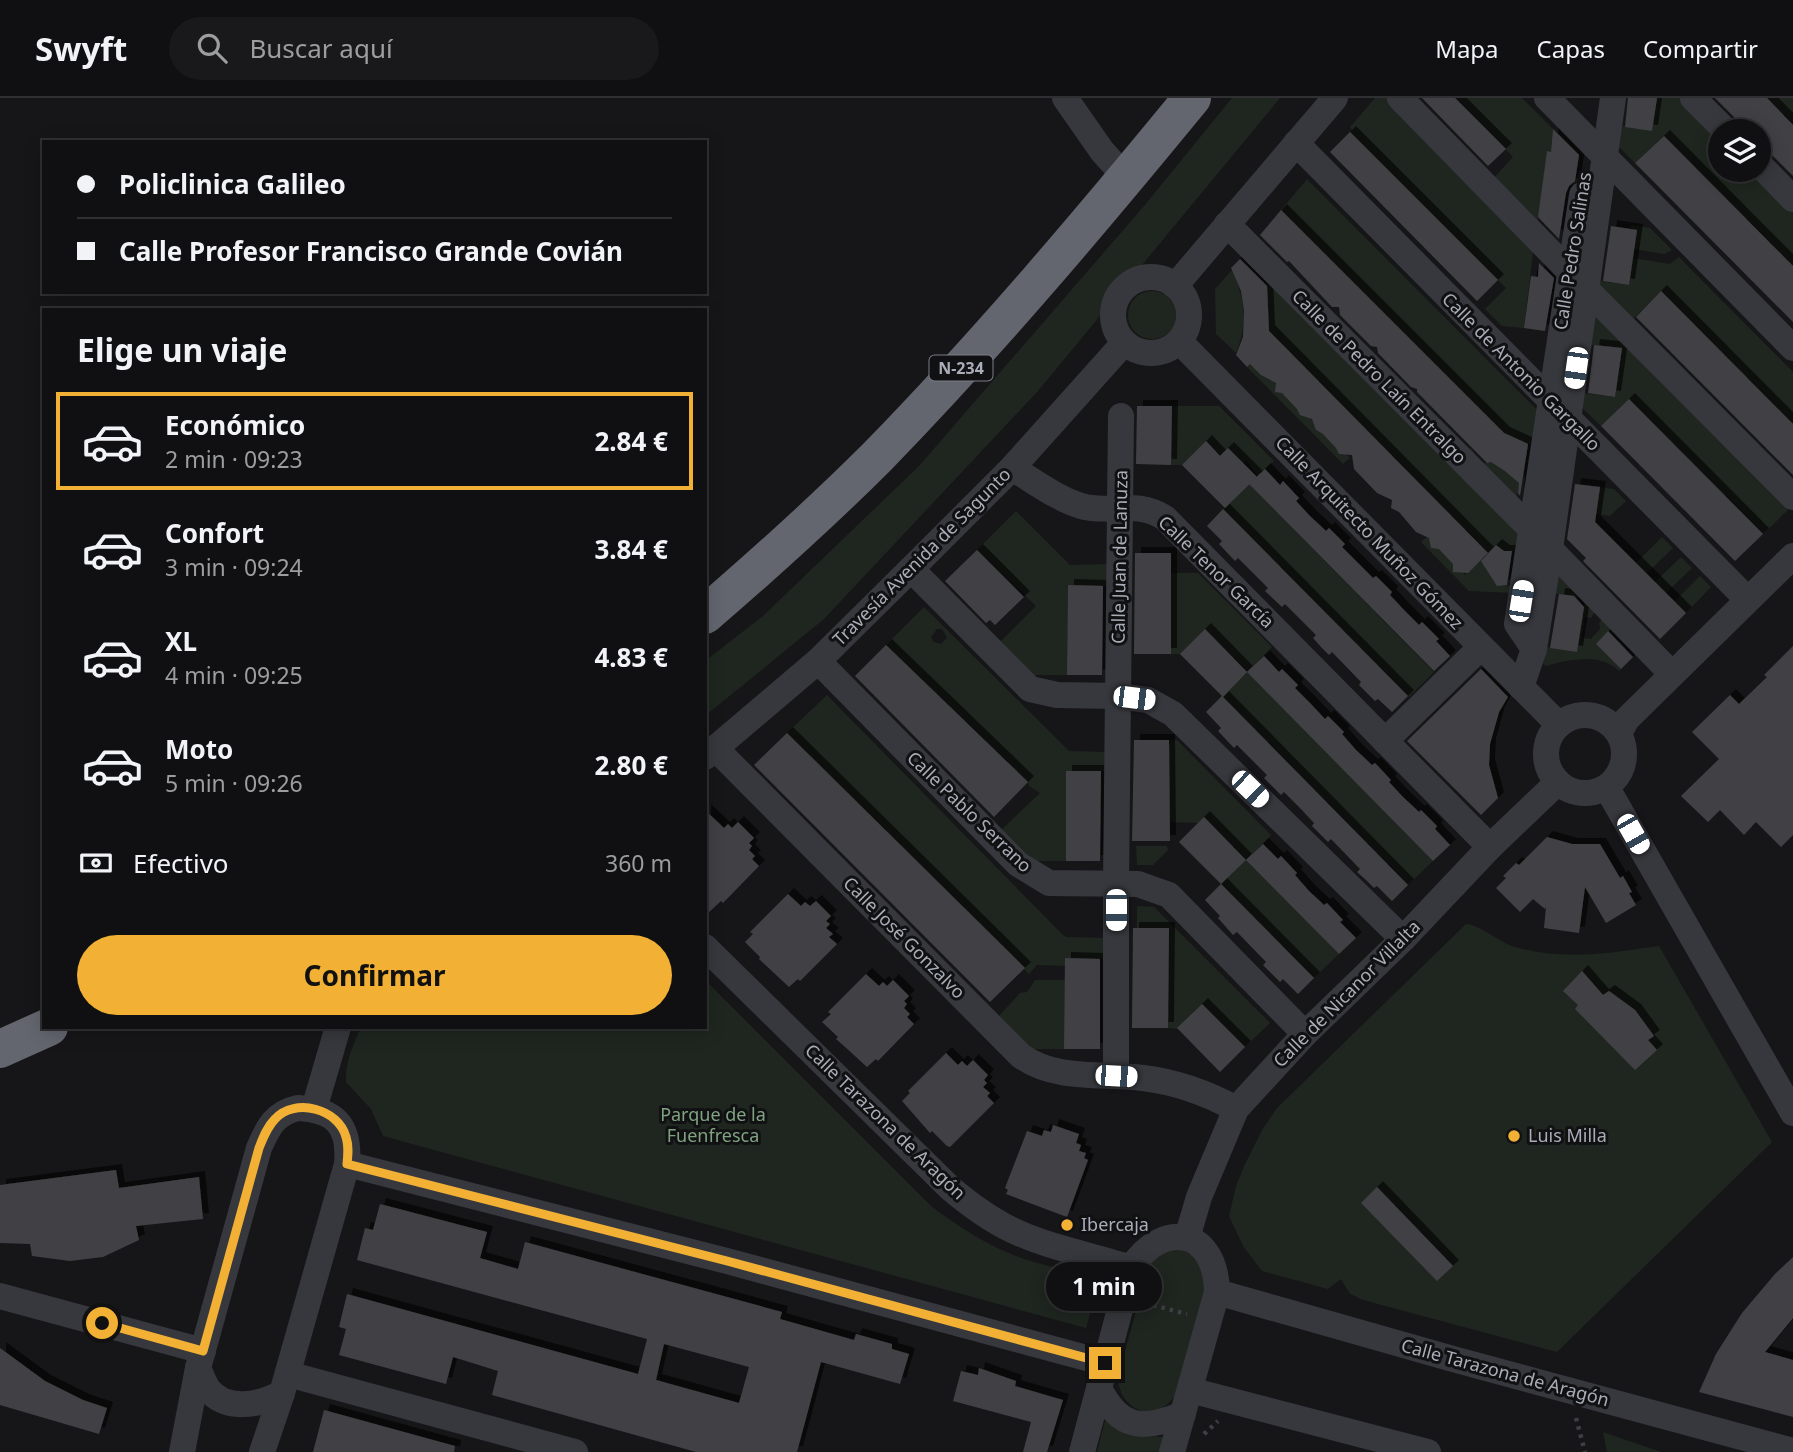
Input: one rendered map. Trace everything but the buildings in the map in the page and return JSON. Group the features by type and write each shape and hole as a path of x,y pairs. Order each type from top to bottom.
{"highway":[{"name":"N-234","path":"707,613 820,512 967,361 1192,98"},
{"path":"0,1049 45,1029"}],"street":[{"path":"1065,98 1096,143 1126,178"},
{"path":"1175,286 1335,98"},
{"path":"1400,98 1793,497"},
{"path":"1547,98 1793,348"},
{"name":"Calle Pedro Salinas","path":"1596,98 1597,149"},
{"name":"Calle Pedro Salinas","path":"1534,649 1517,624 1532,530 1559,410 1597,149 1613,98"},
{"path":"1693,98 1714,119"},
{"name":"Calle de Antonio Gargallo","path":"1296,143 1748,600"},
{"path":"1771,176 1793,198"},
{"name":"Calle de Pedro Laín Entralgo","path":"1227,223 1532,530"},
{"path":"1138,279 1164,279 1175,286 1184,295 1189,319 1186,331 1179,341 1170,349 1158,353 1134,350 1124,343 1116,332 1113,320 1118,295 1138,279"},
{"name":"Calle Arquitecto Muñoz Gómez","path":"1179,341 1559,725"},
{"name":"Travesía Avenida de Sagunto","path":"711,753 818,661 911,569 1012,468 1124,343"},
{"name":"Calle Pedro Salinas","path":"1521,687 1534,649 1550,549 1559,410"},
{"name":"Calle Juan de Lanuza","path":"1116,1076 1121,416"},
{"name":"Calle Tenor García","path":"1012,468 1079,505 1094,508 1147,509 1175,526 1490,847"},
{"path":"1550,549 1672,674"},
{"path":"1619,733 1627,719 1793,556"},
{"path":"911,569 1030,689 1057,695 1118,696 1148,700 1173,714 1403,939"},
{"path":"1385,741 1481,648"},
{"name":"Calle Pablo Serrano","path":"818,661 1027,871 1049,883 1060,885 1138,884 1169,895 1305,1034"},
{"path":"1573,717 1599,717 1619,733 1625,757 1622,770 1607,788 1586,794 1568,790 1549,769 1547,743 1559,725 1573,717"},
{"name":"Calle José Gonzalvo","path":"711,753 1032,1064 1060,1072 1143,1078 1178,1085 1218,1099 1236,1109"},
{"name":"Calle de Nicanor Villalta","path":"1188,1238 1199,1197 1236,1109 1305,1034 1558,782"},
{"path":"1607,788 1793,1113"},
{"name":"Calle Tarazona de Aragón","path":"707,949 950,1188 971,1205 989,1218 1035,1240 1131,1268"},
{"path":"314,1109 337,1029"},
{"path":"181,1452 201,1359 259,1148 276,1118 288,1110 314,1109 330,1114 346,1135 347,1164 285,1384 262,1452"},
{"path":"347,1164 727,1261 1105,1363"},
{"path":"1083,1452 1131,1268 1154,1242 1175,1237 1188,1238 1203,1247 1214,1268 1217,1292 1172,1452"},
{"name":"Calle Tarazona de Aragón","path":"1217,1292 1466,1363 1793,1451"},
{"path":"0,1296 201,1359"},
{"path":"201,1359 208,1389 220,1398 232,1402 248,1405 265,1402 285,1384"},
{"path":"285,1384 575,1452"},
{"path":"1099,1388 1113,1411 1129,1422 1162,1423 1186,1402"},
{"path":"1186,1402 1354,1443 1429,1452"}],"path":[{"path":"1576,1418 1585,1452"}],"green space":[{"path":"1232,98 1280,98 1038,391 824,619 707,714 707,659 763,616 919,466 1144,206"},
{"path":"1375,98 1390,98 1534,244 1524,328 1502,326 1485,309 1506,288 1350,132 1350,127"},
{"path":"1455,98 1522,98 1553,129 1551,152 1547,152 1537,228 1491,181 1513,157"},
{"path":"1657,98 1683,98 1708,124 1708,181 1664,136 1635,163 1619,147 1622,126 1652,130"},
{"path":"1766,98 1793,98 1793,126"},
{"path":"1307,179 1539,412 1537,445 1504,434 1281,210"},
{"path":"1709,182 1764,182 1793,212 1793,267"},
{"path":"1631,225 1650,228 1672,250 1664,254 1634,249 1637,231 1630,229"},
{"path":"1679,257 1793,372 1793,424 1661,291 1630,322 1598,289 1599,281 1629,285 1633,258 1670,264"},
{"path":"1232,270 1240,291 1243,311 1242,332 1236,353 1216,334 1215,289"},
{"path":"1273,279 1524,534 1521,552 1504,551 1496,545 1488,553 1269,331 1266,287"},
{"path":"1152,291 1169,298 1176,315 1169,332 1152,339 1135,332 1128,315 1135,298"},
{"path":"1596,307 1788,510 1763,534 1630,399 1601,426 1581,407 1583,393 1615,397 1622,348 1586,344"},
{"path":"1252,362 1262,375 1268,375 1277,385 1277,392 1282,392 1316,424 1316,431 1330,439 1339,453 1345,453 1350,458 1343,464 1247,367"},
{"path":"1172,406 1219,406 1274,461 1258,476 1246,460 1243,463 1228,448 1220,456 1206,441 1182,465 1171,465"},
{"path":"1471,448 1481,463 1490,459 1505,470 1511,470 1513,478 1520,478 1516,503 1466,453"},
{"path":"1249,484 1434,672 1409,697 1223,509"},
{"path":"1599,487 1614,489 1626,501 1610,516 1596,514"},
{"path":"1016,511 1070,565 1109,564 1109,586 1068,586 1067,675 1030,675 999,643 1036,606 977,550"},
{"path":"1427,537 1432,541 1431,547 1438,547 1465,575 1482,559 1496,574 1498,585 1516,586 1515,593 1469,591 1421,542"},
{"path":"1662,537 1673,548 1646,574 1636,563"},
{"path":"1681,557 1692,568 1666,593 1655,582"},
{"path":"1557,566 1598,607 1591,618 1585,617 1582,638 1591,639 1600,629 1599,623 1607,615 1616,624 1596,644 1621,669 1619,671 1594,659 1546,666 1543,664 1546,647 1577,652 1585,599 1553,593"},
{"path":"1171,573 1198,573 1272,647 1248,672 1433,861 1408,885 1222,696 1247,671 1205,629 1180,654 1171,654"},
{"path":"1700,576 1711,587 1686,613 1674,602"},
{"path":"924,607 1069,751 1107,752 1107,771 1066,771 1066,861 1029,861 1000,831 1040,793 1029,786 1028,782 886,645","holes":["937,629 942,629 947,638 941,644 934,642 931,637"]},
{"path":"827,695 1061,933 1066,937 1107,938 1107,959 1065,958 1065,966 1037,965 1029,974 787,733"},
{"path":"1169,740 1177,740 1271,835 1247,860 1339,954 1314,978 1221,884 1246,859 1204,817 1198,823 1170,822"},
{"path":"1136,846 1167,846 1168,850 1153,865 1137,865"},
{"path":"1137,906 1154,907 1270,1023 1245,1047 1202,1004 1178,1029 1168,1028 1169,929 1137,928"},
{"name":"Luis Milla","path":"1466,924 1515,947 1551,954 1587,954 1659,946 1772,1142 1557,1352 1363,1300 1350,1294 1341,1279 1328,1289 1262,1271 1243,1246 1229,1216 1236,1186 1245,1164 1262,1130 1277,1108"},
{"path":"1035,980 1065,980 1064,1049 1030,1049 998,1017 1020,993 1027,992"},
{"name":"Parque de la Fuenfresca","path":"707,982 931,1206 965,1230 1001,1250 1091,1279 1097,1290 1086,1328 383,1136 371,1109 346,1082 352,1047 360,1029 707,1029"},
{"path":"1170,1250 1183,1250 1200,1261 1206,1285 1176,1394 1168,1404 1159,1409 1140,1410 1125,1399 1118,1377 1148,1267 1153,1260"},
{"path":"1105,1421 1132,1435 1165,1438 1162,1452 1097,1452"},
{"path":"1603,1432 1661,1452 1607,1452"}],"place":[{"name":"Luis Milla","path":"1514,1136"},
{"name":"Ibercaja","path":"1067,1225"}],"route":[{"path":"102,1323 203,1351 259,1148 276,1118 288,1110 298,1108 330,1114 338,1122 346,1135 347,1164 727,1261 1105,1363"}]}
